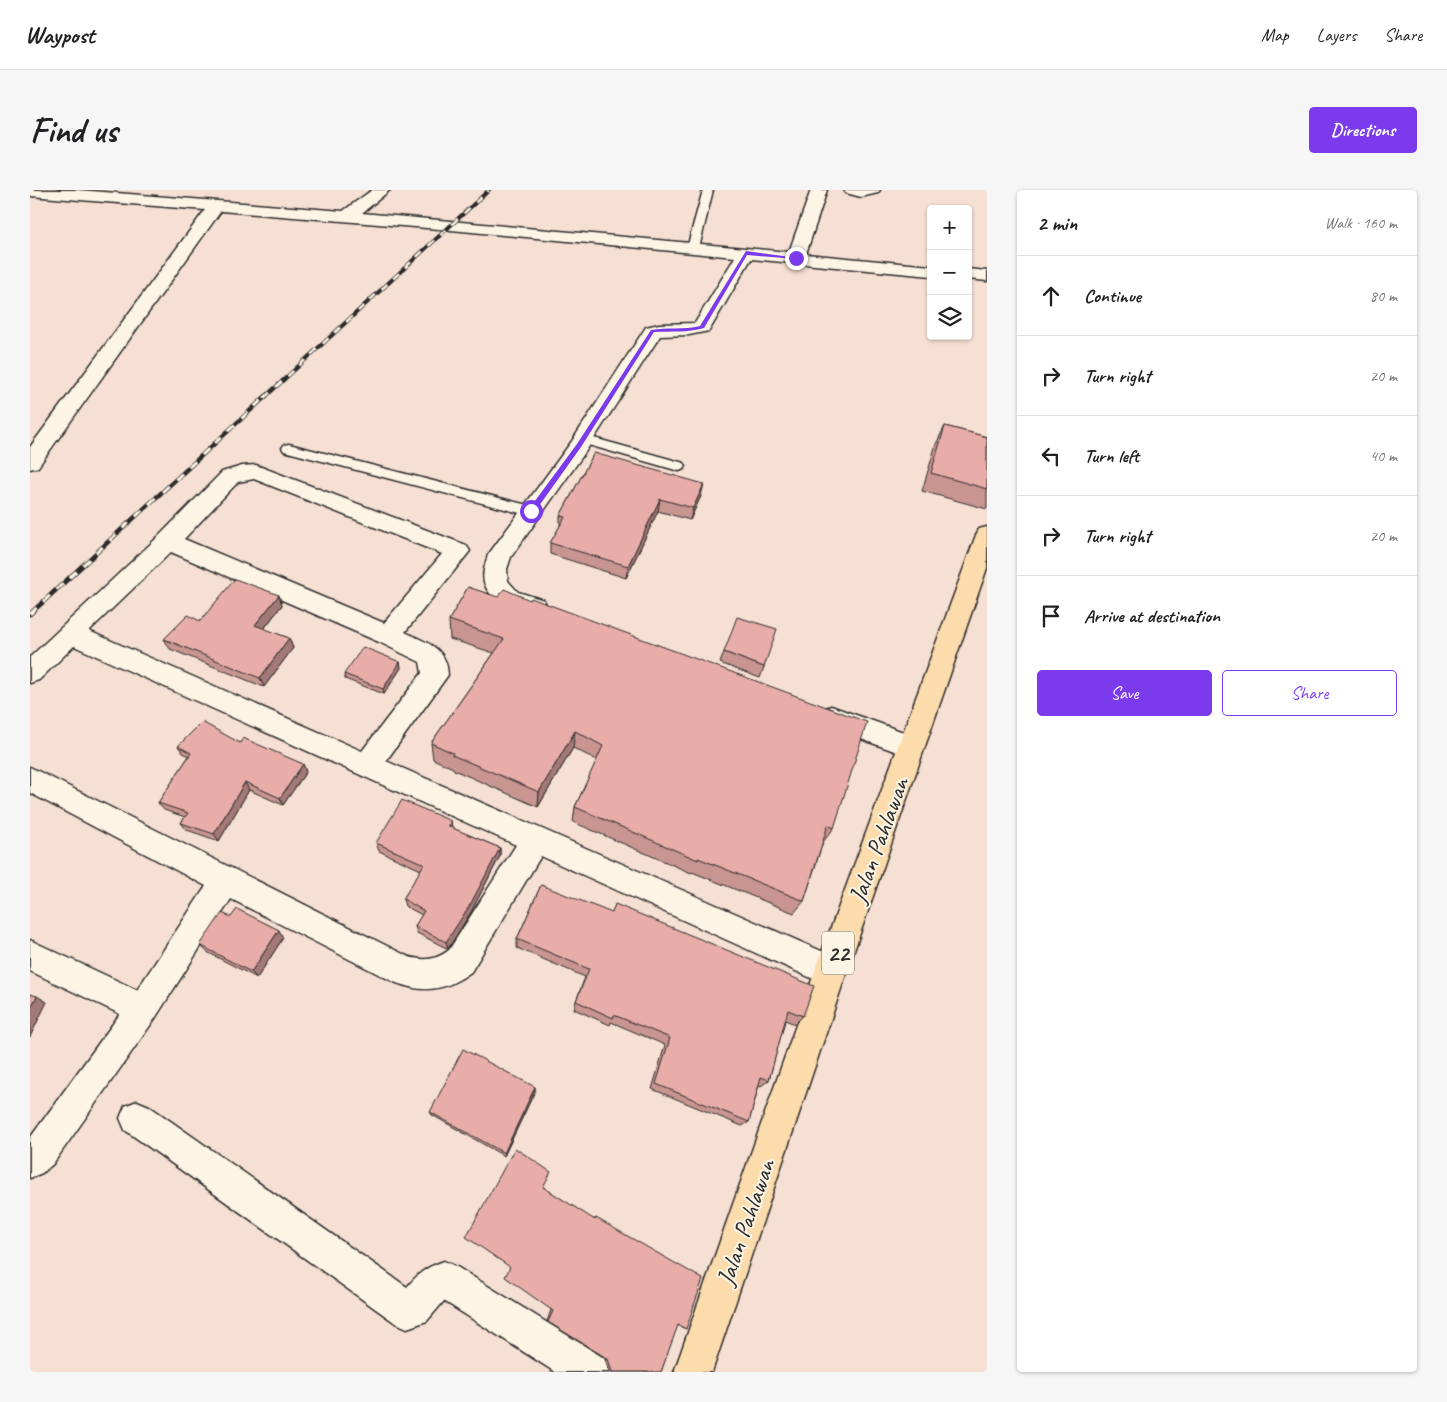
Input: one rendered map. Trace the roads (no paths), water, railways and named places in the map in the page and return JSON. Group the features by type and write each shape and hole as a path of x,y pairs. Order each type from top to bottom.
{"highway":[{"name":"Jalan Pahlawan","path":"693,1372 831,971 987,535"}],"street":[{"path":"30,190 693,248 927,271"},
{"path":"346,217 382,190"},
{"path":"796,258 819,190"},
{"path":"852,190 872,190"},
{"path":"30,462 216,206"},
{"path":"555,615 510,598 496,584 495,569 500,555 583,439 653,331 670,329 688,331 702,327 746,253"},
{"path":"972,274 987,276"},
{"path":"30,673 168,541 230,477 242,473 256,472 458,551 388,635"},
{"path":"168,541 388,635 429,655 435,664 435,675 367,765"},
{"path":"71,634 831,971"},
{"path":"808,708 911,746"},
{"path":"30,779 226,881 405,971 419,975 433,976 448,970 460,961 535,840"},
{"path":"30,1161 41,1152 143,1009 226,881"},
{"path":"30,955 143,1009"},
{"path":"137,1118 407,1309 414,1308 435,1284 444,1280 590,1372"}],"lane":[{"path":"693,248 708,190"},
{"path":"583,439 679,466"},
{"path":"289,448 531,511"}],"railway":[{"path":"264,398 489,190"},
{"path":"30,614 266,396"}]}
